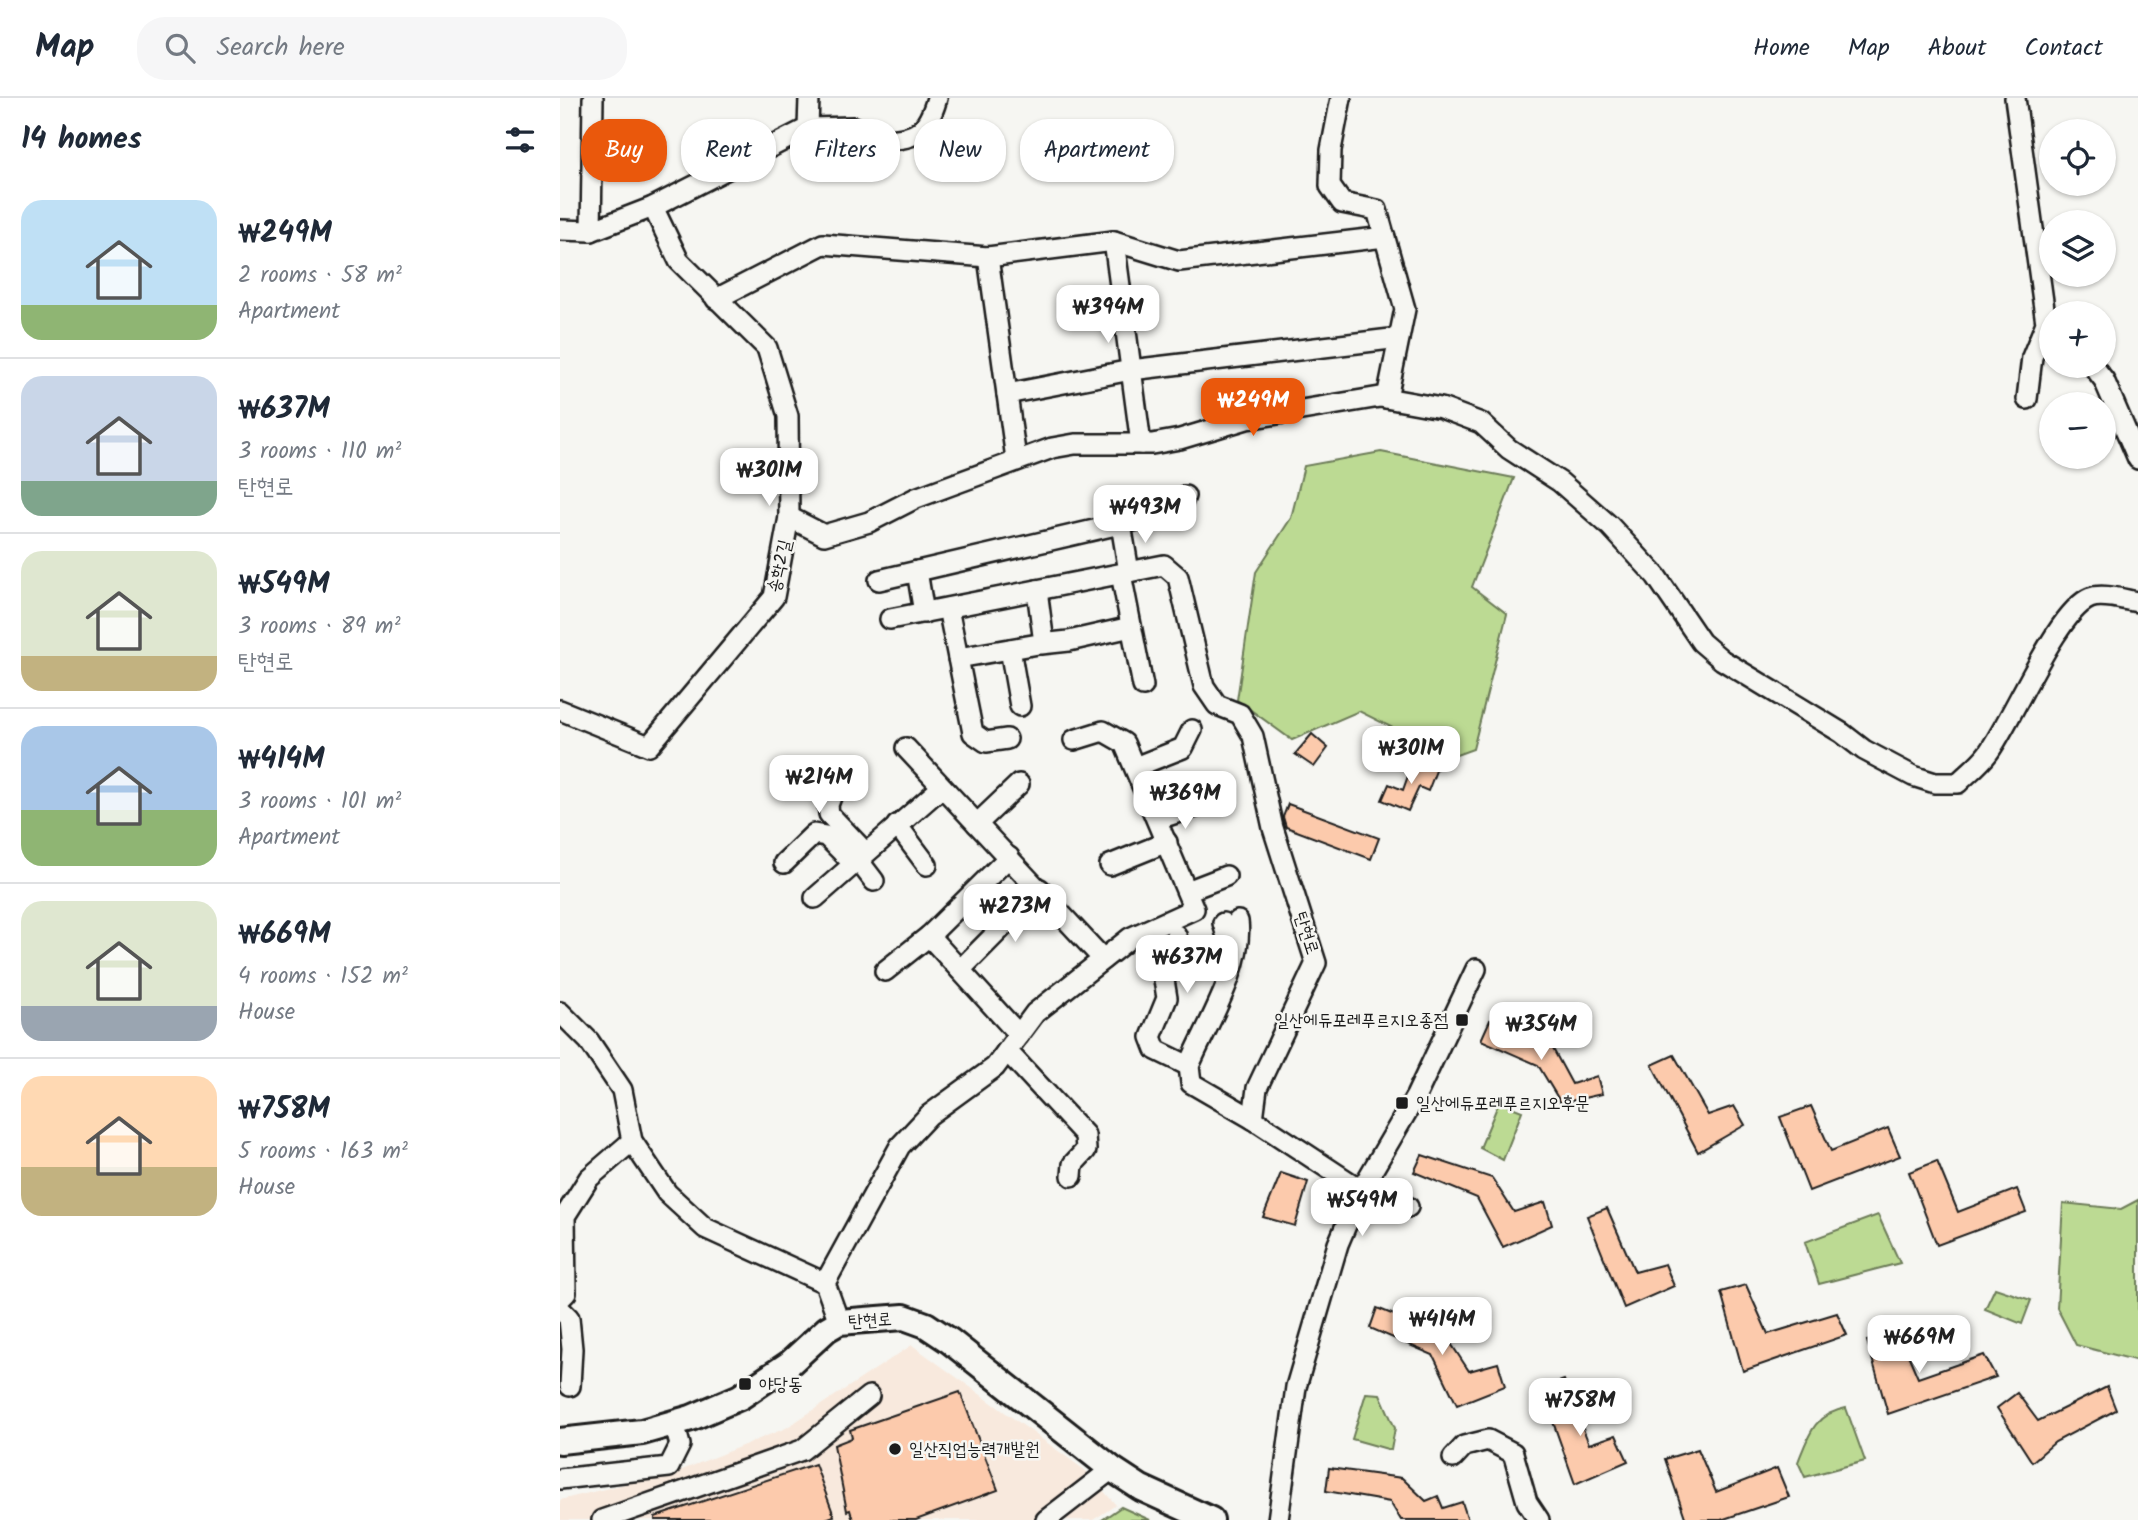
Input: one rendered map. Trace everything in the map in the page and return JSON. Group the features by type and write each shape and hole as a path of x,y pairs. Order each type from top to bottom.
{"main road":[{"name":"탄현로","path":"571,1440 642,1432 674,1423 740,1397 789,1364 827,1329 839,1322 904,1317 926,1325 1112,1469 1141,1488 1211,1520"}],"street":[{"path":"591,231 593,98"},
{"path":"809,119 810,98"},
{"path":"900,138 920,133 931,120 937,98"},
{"path":"1341,98 1331,150 1330,186 1342,203 1377,210 1405,309 1387,398"},
{"path":"2015,98 2045,301"},
{"path":"560,230 591,231 653,207 790,137"},
{"name":"송학2길","path":"560,710 649,746 774,597 789,517 788,416 767,348 679,261 653,207"},
{"path":"716,299 823,244 988,257 1114,241 1180,261 1385,237"},
{"path":"1114,241 1141,444"},
{"path":"988,257 1016,459"},
{"path":"1007,394 1131,370 1399,338"},
{"path":"2026,399 2032,357 2039,344"},
{"path":"2102,378 2138,459"},
{"path":"789,517 824,535 869,522 916,498 1052,448 1076,444 1141,444 1180,439 1247,419 1387,398 1441,408 1481,423 1509,449 1560,482 1609,526 1656,576 1701,642 1722,660 1842,733 1864,750 1913,776 1935,783 1958,783 1987,755 2011,717 2058,630 2078,604 2094,597 2138,601"},
{"path":"879,580 1180,510 1185,496"},
{"path":"1121,524 1131,627 1143,686"},
{"name":"탄현로","path":"1125,573 1164,565 1178,577 1204,686 1217,705 1240,714 1253,736 1273,828 1316,963 1257,1088 1253,1119"},
{"path":"918,571 924,613"},
{"path":"890,619 1125,573"},
{"path":"1037,590 1045,643 1041,644"},
{"path":"948,608 973,733 986,742 1007,739"},
{"path":"958,658 1069,641 1131,627"},
{"path":"1010,649 1020,706"},
{"path":"1135,767 1182,748 1192,730"},
{"path":"825,1283 900,1146 929,1115 995,1067 1035,1013 1130,938 1194,909 1124,743 1103,731 1074,740"},
{"path":"906,748 1103,959"},
{"path":"977,824 1019,784"},
{"path":"815,898 942,787"},
{"path":"834,789 828,805 829,814 874,881"},
{"path":"1158,819 1200,805"},
{"path":"897,825 927,865"},
{"path":"784,863 814,834 826,836 859,859"},
{"path":"1110,865 1167,842"},
{"path":"885,971 929,936 1009,857"},
{"path":"1187,891 1226,876"},
{"path":"960,970 1040,889"},
{"path":"1230,922 1240,940 1235,961 1189,1066 1191,1083 1253,1119 1361,1190 1408,1208"},
{"path":"1176,935 1180,951 1164,980 1167,998 1151,1037 1156,1050 1189,1066"},
{"path":"929,936 1019,1035"},
{"path":"1278,1520 1296,1387 1338,1244 1361,1190 1416,1096 1476,970"},
{"path":"560,1012 589,1041 622,1090 632,1141 667,1194 705,1228 825,1283 839,1322"},
{"path":"1007,1051 1085,1135 1086,1150 1073,1164 1072,1176"},
{"path":"560,1299 566,1293 565,1216 589,1178 632,1141"},
{"path":"560,1309 569,1318 572,1349 570,1387"},
{"path":"602,1520 802,1450 869,1396"},
{"path":"560,1479 669,1467 680,1445 674,1423"},
{"path":"1453,1458 1464,1446 1488,1440 1513,1454 1527,1502 1539,1520"},
{"path":"1046,1520 1112,1469"}],"shaded area":[{"name":"일산직업능력개발원","path":"912,1345 1086,1471 1116,1505 1093,1520 560,1520 560,1500 682,1470 786,1428"}],"green space":[{"path":"1381,452 1514,478 1472,587 1507,614 1473,749 1451,757 1359,711 1292,740 1237,700 1256,572 1291,518 1304,466"},
{"path":"1499,1102 1522,1111 1503,1160 1480,1148"},
{"path":"2138,1200 2138,1361 2076,1345 2057,1308 2063,1203 2121,1209"},
{"path":"1878,1215 1900,1263 1819,1284 1805,1242"},
{"path":"1995,1288 2031,1300 2022,1324 1985,1309"},
{"path":"1366,1393 1380,1394 1395,1428 1391,1450 1352,1439"},
{"path":"1846,1408 1865,1461 1805,1477 1798,1462 1814,1427 1827,1415"},
{"path":"1121,1507 1150,1520 1102,1520"}],"building":[{"path":"1312,734 1328,748 1314,767 1295,754"},
{"path":"1414,759 1437,768 1428,791 1419,787 1408,811 1382,800 1389,784 1403,790"},
{"path":"1288,804 1379,838 1371,859 1286,827 1283,817"},
{"path":"1490,1020 1552,1047 1572,1084 1597,1076 1602,1094 1561,1103 1538,1065 1481,1040"},
{"path":"1674,1055 1708,1115 1734,1106 1745,1125 1698,1152 1652,1065"},
{"path":"1811,1106 1831,1151 1888,1128 1900,1156 1809,1191 1780,1117"},
{"path":"1422,1155 1492,1178 1514,1212 1545,1202 1552,1225 1503,1247 1477,1198 1414,1172"},
{"path":"1937,1161 1958,1212 2017,1189 2026,1212 1937,1245 1909,1172"},
{"path":"1281,1173 1308,1182 1295,1226 1263,1217"},
{"path":"1607,1208 1635,1272 1665,1264 1674,1286 1624,1308 1587,1216"},
{"path":"1746,1285 1768,1334 1837,1313 1847,1335 1743,1371 1721,1292"},
{"path":"1377,1308 1446,1336 1469,1371 1498,1363 1505,1386 1457,1405 1433,1355 1370,1328"},
{"path":"1898,1331 1918,1378 1984,1355 1996,1377 1888,1414 1867,1341"},
{"path":"1564,1380 1589,1444 1616,1435 1628,1461 1575,1484 1541,1388"},
{"path":"2107,1387 2116,1410 2055,1442 2032,1462 1997,1408 2017,1393 2038,1421"},
{"path":"960,1392 998,1490 916,1520 853,1520 850,1510 847,1511 834,1445 852,1438 850,1430"},
{"path":"1698,1449 1716,1492 1777,1468 1789,1497 1721,1520 1686,1520 1665,1459"},
{"path":"815,1464 834,1516 823,1520 655,1520 655,1517"},
{"path":"1329,1468 1402,1478 1426,1501 1438,1496 1443,1508 1462,1502 1468,1520 1401,1520 1390,1502 1326,1491"}],"place":[{"name":"일산에듀포레푸르지오종점","path":"1462,1020"},
{"name":"일산에듀포레푸르지오후문","path":"1402,1103"},
{"name":"야당동","path":"745,1384"},
{"name":"일산직업능력개발원","path":"895,1449"}]}
